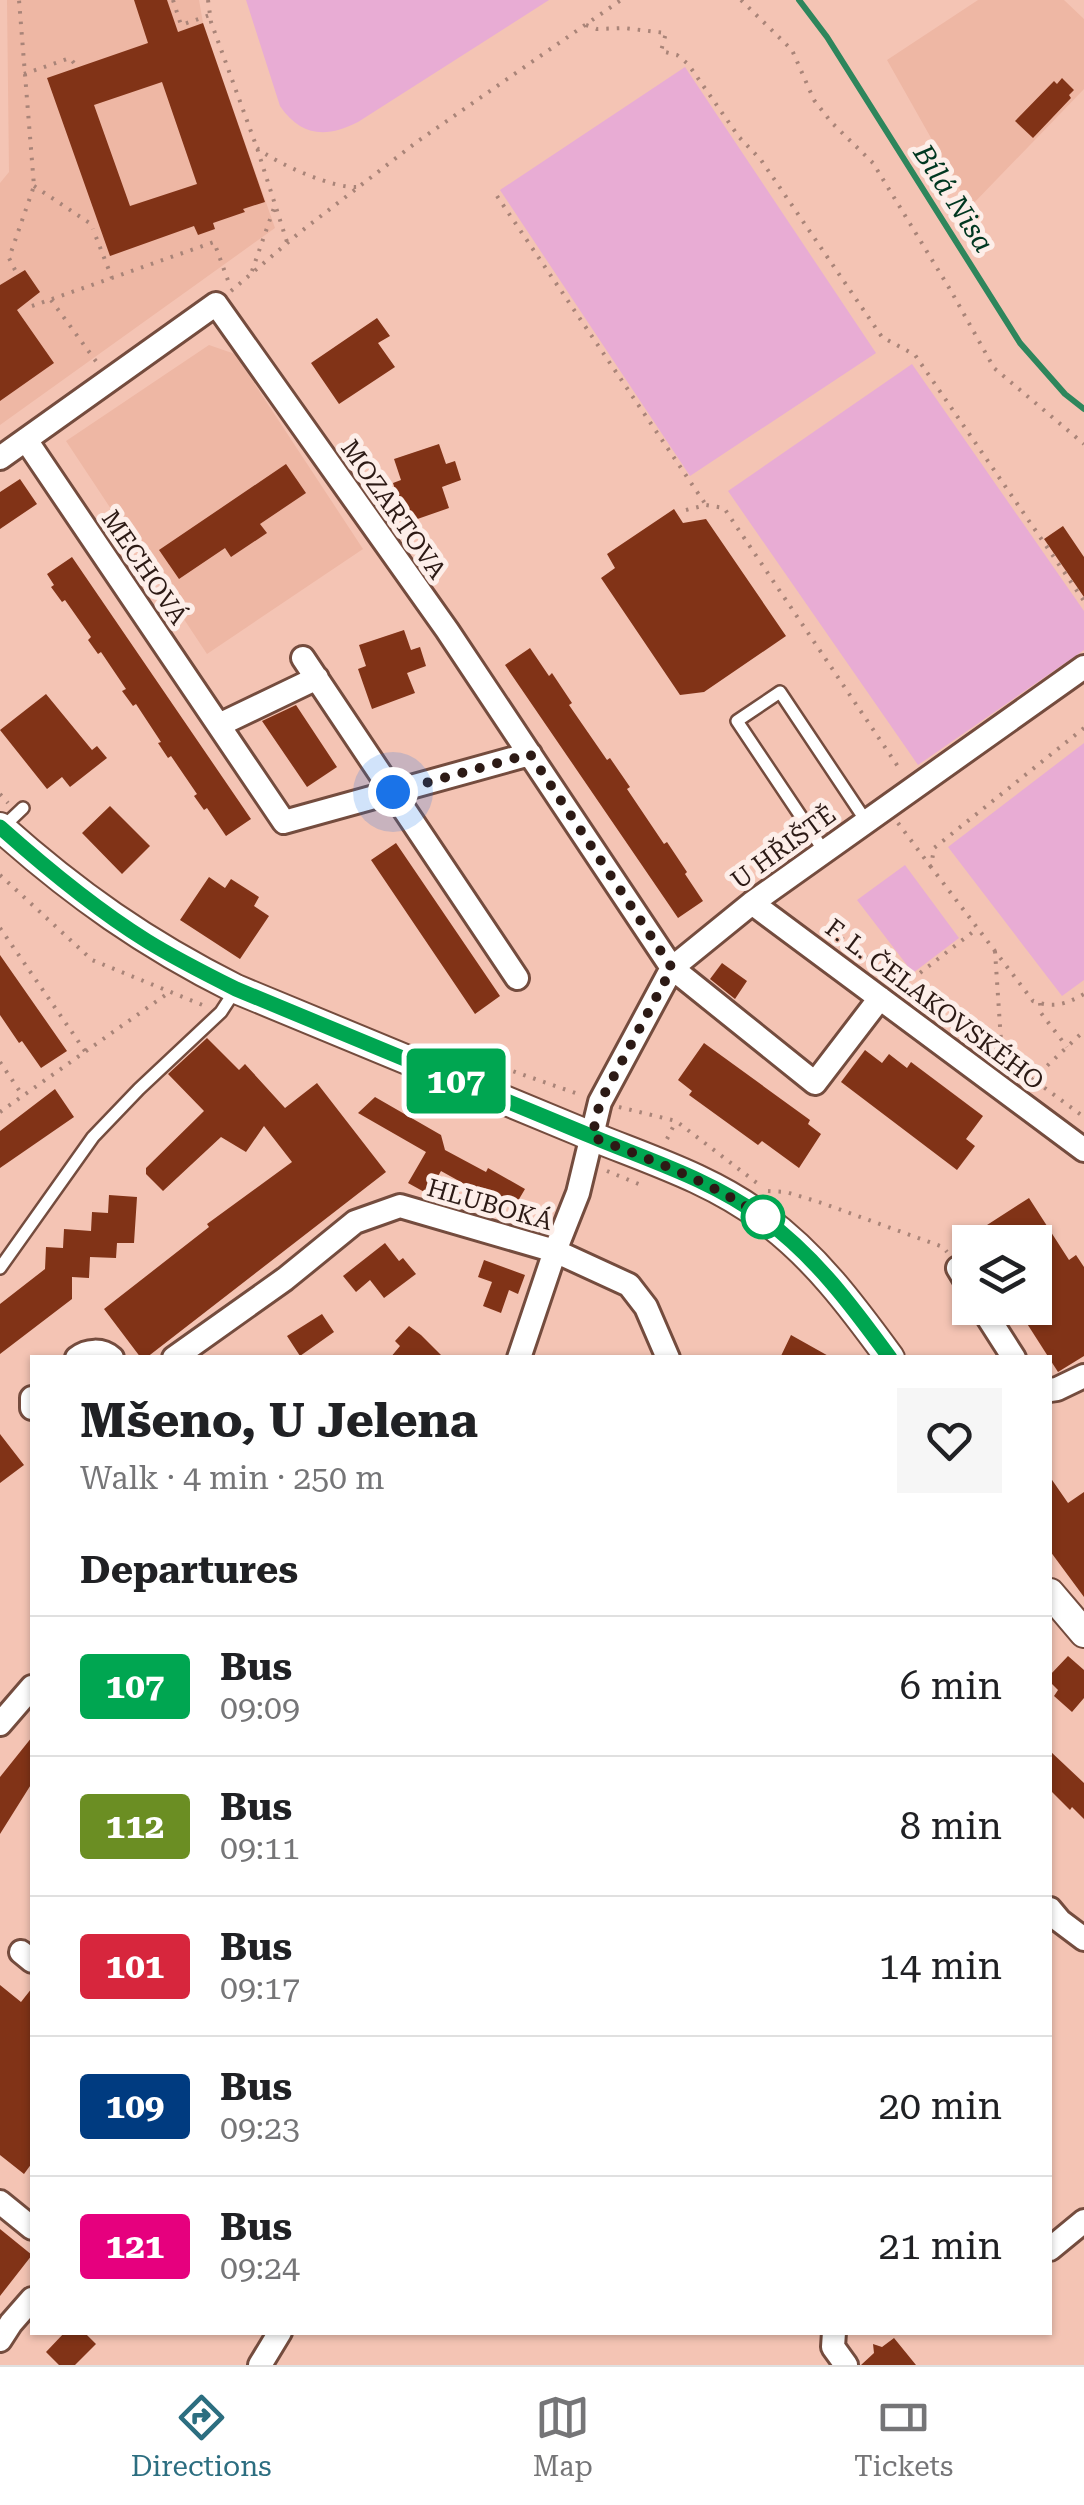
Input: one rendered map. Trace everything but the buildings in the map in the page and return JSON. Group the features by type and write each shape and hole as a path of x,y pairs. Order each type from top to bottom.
{"street":[{"path":"0,458 223,298"},
{"name":"MOZARTOVA","path":"223,298 672,968 815,1082 880,998"},
{"name":"MECHOVÁ","path":"26,440 284,822 530,754"},
{"path":"303,658 516,978"},
{"name":"U HŘIŠTĚ","path":"520,1355 578,1192 600,1102 672,968 752,903 1084,667"},
{"path":"219,725 317,678"},
{"path":"10,819 32,855 95,905 145,940 236,989 736,1200 764,1218 822,1269 888,1355"},
{"name":"F. L. ČELAKOVSKÉHO","path":"752,903 1084,1150"},
{"name":"HLUBOKÁ","path":"178,1355 285,1279 354,1222 400,1206 555,1251 628,1285 646,1307 667,1355"},
{"path":"993,1325 1012,1355"},
{"path":"85,1355 96,1351 110,1355"},
{"path":"1052,1390 1084,1376"},
{"path":"1052,1595 1084,1633"},
{"path":"0,1724 30,1689"},
{"path":"1052,1911 1084,1940"},
{"path":"0,2202 30,2226"},
{"path":"1052,2247 1084,2221"},
{"path":"0,2340 30,2301"},
{"path":"260,2365 278,2335"},
{"path":"834,2335 833,2347 846,2365"}],"lane":[{"path":"824,851 737,721 780,692 866,821"},
{"path":"0,1268 93,1137 222,1012 236,989"}],"path":[{"path":"15,270 9,258 34,186 18,0"},
{"path":"174,0 181,25 210,16"},
{"path":"208,0 210,16 287,243"},
{"path":"223,298 418,141 622,0"},
{"path":"741,0 792,50 814,100 873,163 994,368 1084,444"},
{"path":"586,25 666,33 661,51 688,64 739,137 761,160 882,337 915,356 1084,601"},
{"path":"24,74 70,58 74,63"},
{"path":"257,148 274,162 345,188 358,187"},
{"path":"34,186 93,229"},
{"path":"497,196 706,505"},
{"path":"251,274 275,205"},
{"path":"96,238 112,278"},
{"path":"32,306 214,242 223,298"},
{"path":"51,300 110,380"},
{"path":"686,510 706,505 724,508 912,788"},
{"path":"932,867 934,848 1084,728"},
{"path":"0,794 10,819"},
{"path":"886,807 1033,1001 1052,1007 1084,994"},
{"path":"0,874 92,960 170,992 0,1112"},
{"path":"0,928 85,1052"},
{"path":"910,990 916,976 978,928"},
{"path":"833,932 1084,1117"},
{"path":"995,951 1002,1058"},
{"path":"888,973 916,976"},
{"path":"1040,1003 1040,1013 1067,1047"},
{"path":"1032,1080 1084,1031"},
{"path":"443,1047 600,1102 676,1121 769,1192 786,1192 822,1203 943,1248 952,1261"},
{"path":"0,1062 23,1096"}],"shaded area":[{"path":"7,0 199,0 203,23 275,228 0,425 0,183 9,172"},
{"path":"246,0 549,0 358,122 336,131 315,132 297,124 280,106"},
{"path":"978,0 1064,0 1084,19 1084,89 970,207 887,60"},
{"path":"685,67 876,353 690,476 500,190"},
{"path":"209,345 235,354 363,549 207,654 66,441"},
{"path":"912,364 1084,611 1084,650 918,765 728,491"},
{"path":"1084,743 1084,980 1062,996 948,847"},
{"path":"905,865 959,938 913,973 857,900"}],"waterway":[{"name":"Bílá Nisa","path":"799,0 827,37 1020,343 1065,394 1084,409"}],"bus line":[{"name":"107","path":"0,827 95,905 184,963 236,989 727,1194 764,1218 822,1269 888,1355"}],"route":[{"path":"393,792 530,754 672,968 600,1102 592,1137 727,1194 763,1217"}]}
